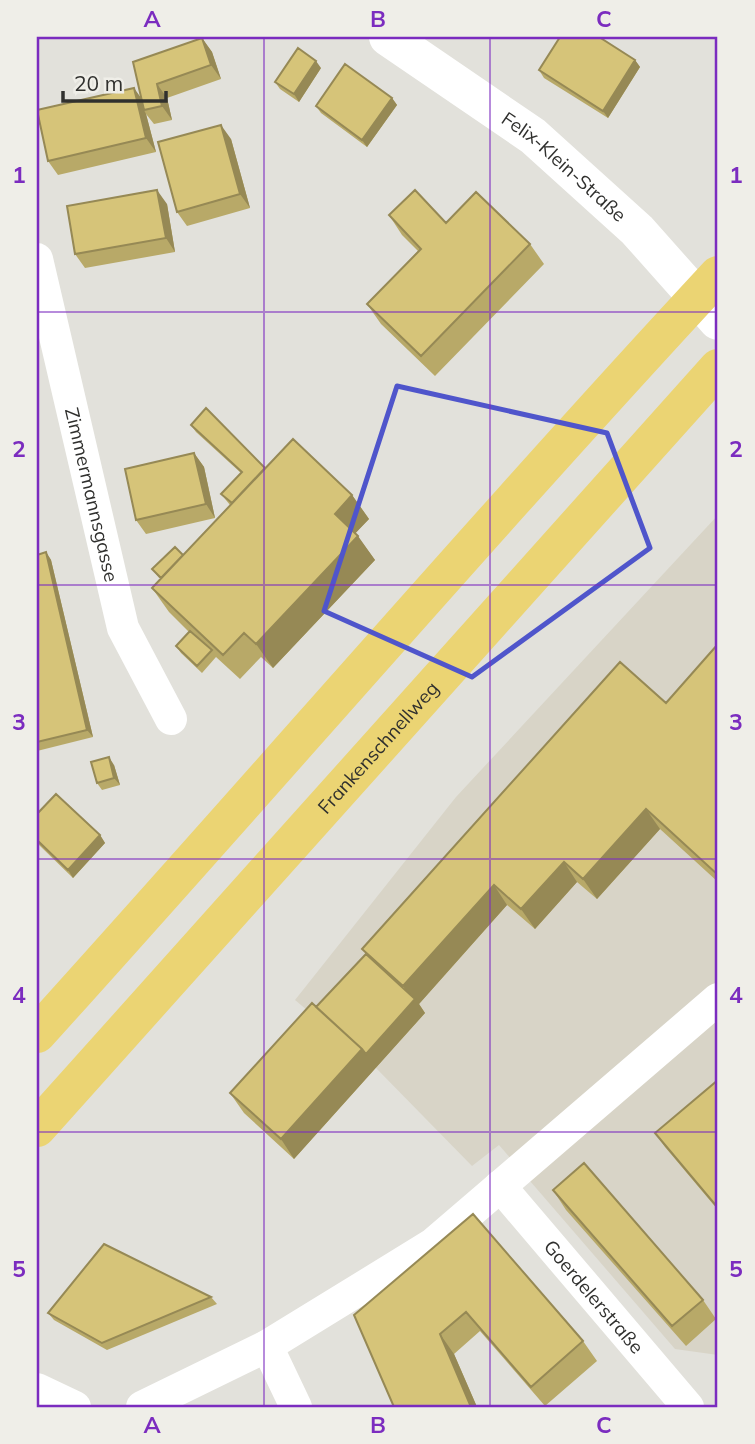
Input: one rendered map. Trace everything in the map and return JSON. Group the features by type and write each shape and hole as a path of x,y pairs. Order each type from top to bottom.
{"highway":[{"path":"37,1034 205,849 541,466 718,275"},
{"name":"Frankenschnellweg","path":"37,1128 718,368"}],"street":[{"name":"Felix-Klein-Straße","path":"388,37 533,136 637,230 718,321"},
{"name":"Zimmermannsgasse","path":"37,259 123,628 171,719"},
{"path":"142,1407 267,1346 433,1244 718,999"},
{"name":"Goerdelerstraße","path":"500,1186 688,1407"},
{"path":"267,1346 296,1407"},
{"path":"37,1389 75,1407"}],"highlighted area":[{"path":"397,386 607,433 650,548 472,677 324,611"}],"shaded area":[{"path":"718,515 718,1355 675,1349 499,1145 472,1166 376,1068 295,1000 456,797"}],"building":[{"path":"560,37 599,37 635,60 603,111 539,70"},
{"path":"202,38 211,65 157,84 162,106 144,110 133,62"},
{"path":"298,48 316,61 294,94 275,82"},
{"path":"345,64 392,98 362,140 316,106"},
{"path":"134,88 146,138 48,161 37,110"},
{"path":"221,125 240,194 177,212 158,142"},
{"path":"157,190 166,238 75,254 67,206"},
{"path":"415,190 446,223 476,192 530,244 421,356 367,304 421,249 389,215"},
{"path":"206,408 265,468 232,503 221,494 242,472 191,425"},
{"path":"293,439 352,495 335,514 358,536 256,644 244,633 223,655 152,588"},
{"path":"194,453 206,504 136,520 125,469"},
{"path":"175,547 183,555 161,578 152,569"},
{"path":"46,552 87,730 37,742 37,555"},
{"path":"190,631 212,650 197,666 176,646"},
{"path":"718,644 718,875 646,809 583,879 564,862 521,909 494,885 403,986 362,949 620,662 666,703"},
{"path":"109,757 114,778 97,783 91,762"},
{"path":"56,794 100,835 68,870 37,840 37,814"},
{"path":"366,954 415,999 366,1054 316,1007"},
{"path":"312,1003 362,1049 281,1139 230,1093"},
{"path":"718,1080 718,1208 655,1133"},
{"path":"584,1163 703,1300 672,1326 553,1190"},
{"path":"473,1214 583,1341 531,1387 466,1312 440,1334 471,1407 394,1407 354,1315"},
{"path":"104,1244 211,1297 102,1343 48,1313"}]}
